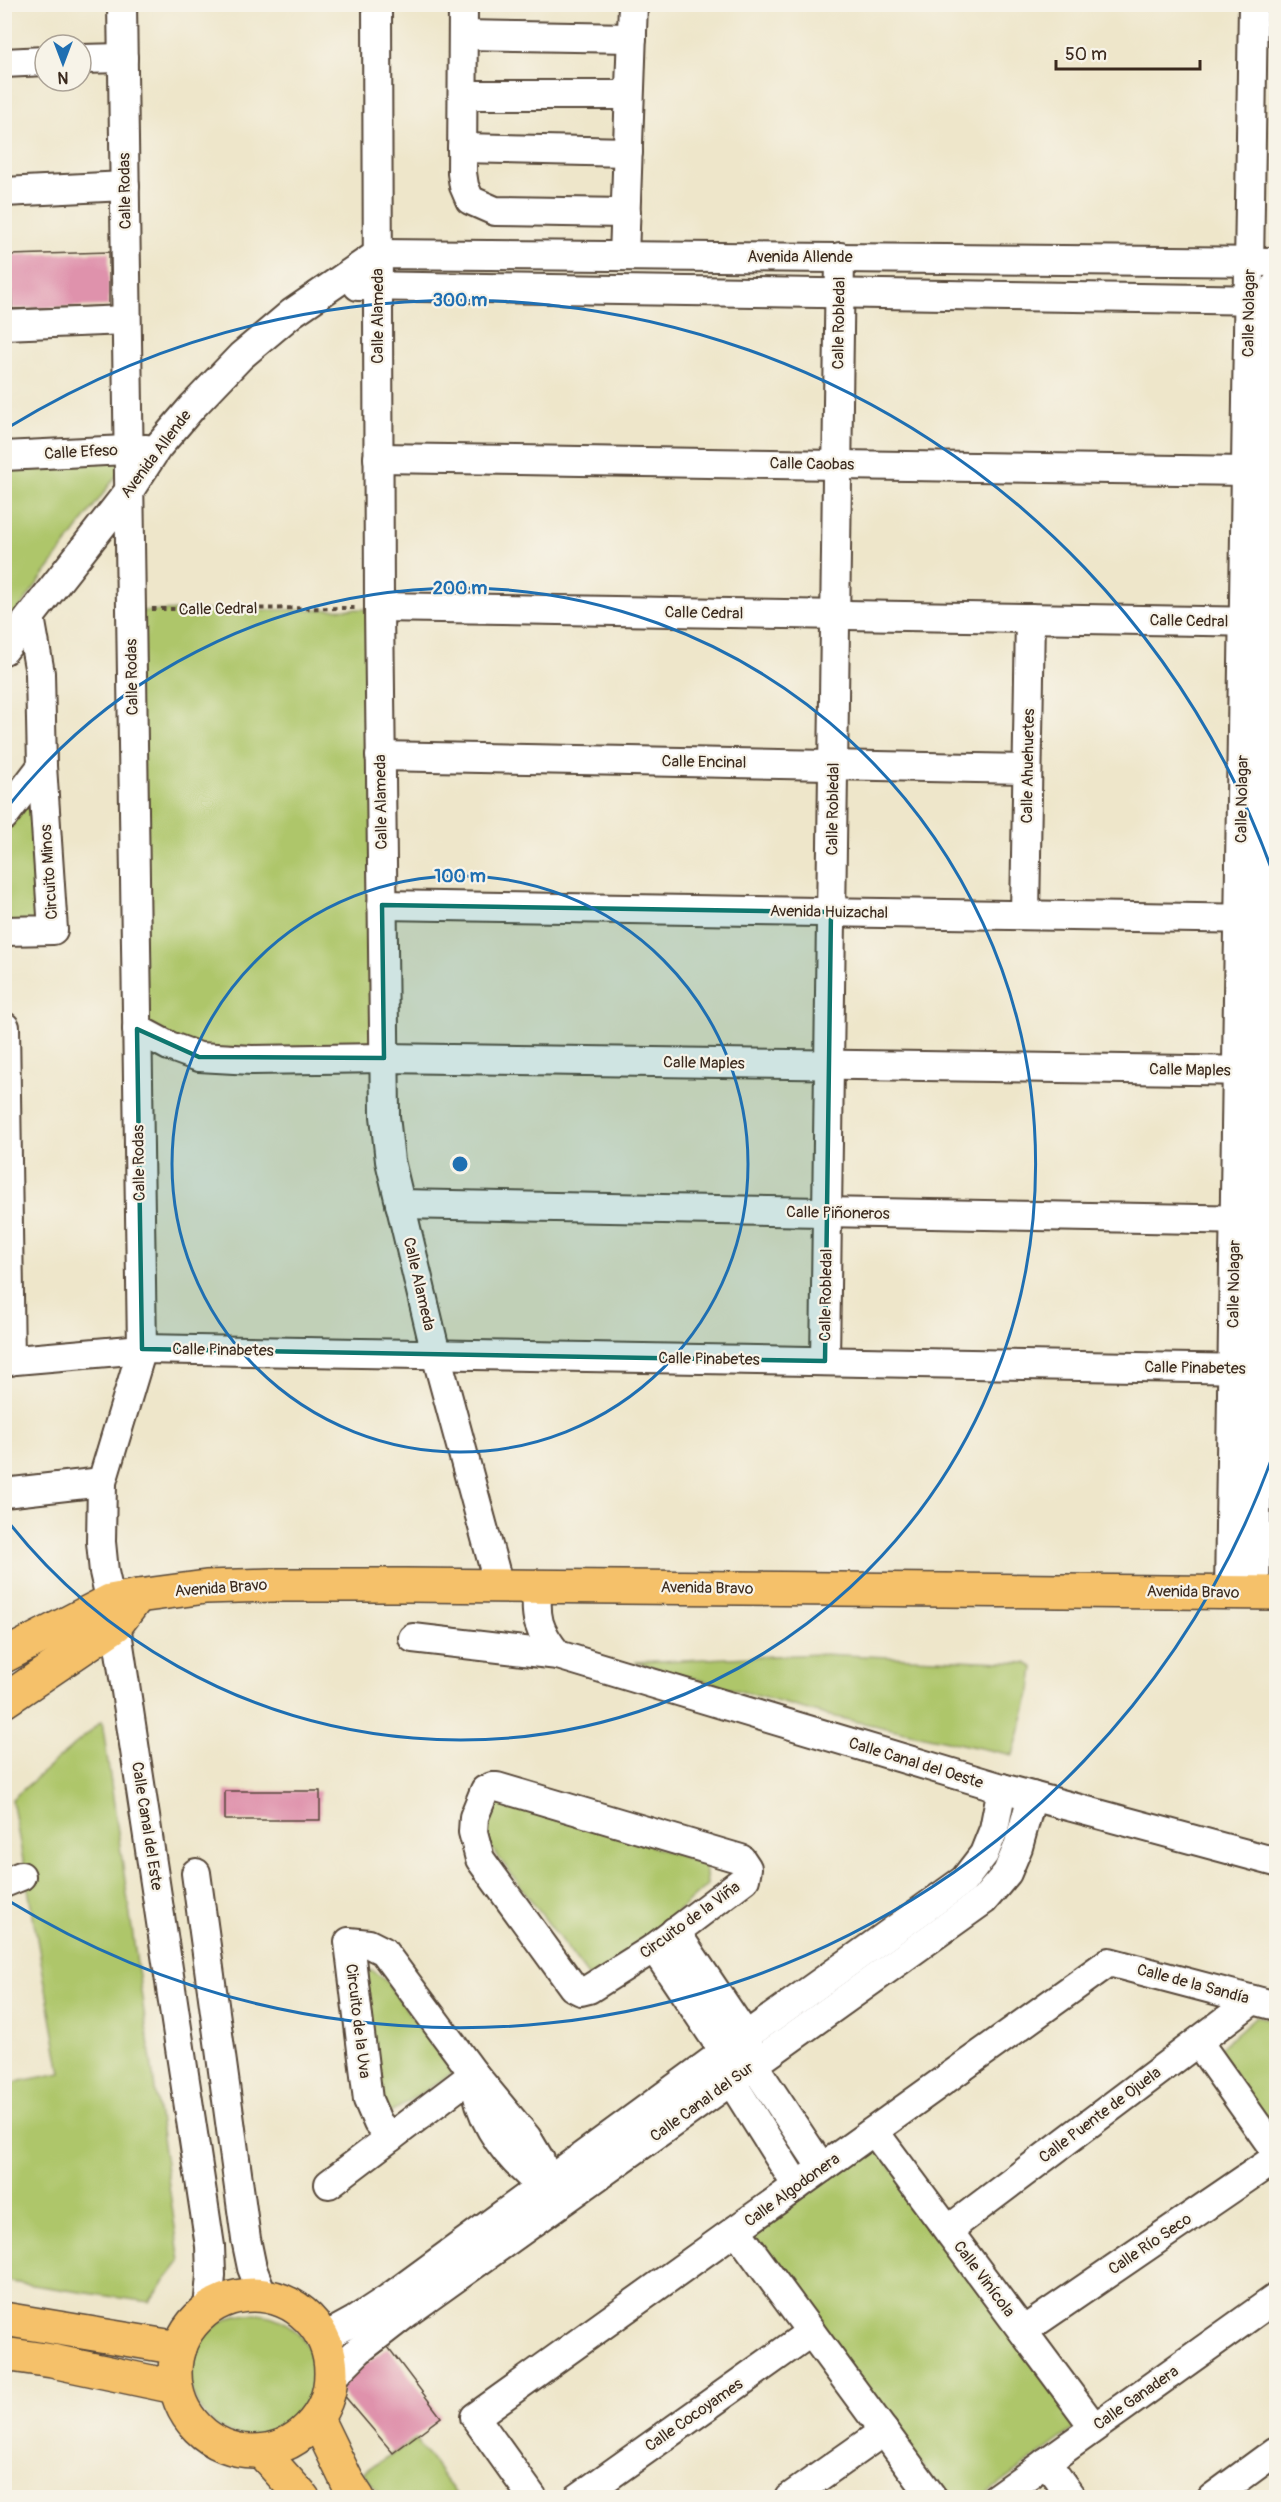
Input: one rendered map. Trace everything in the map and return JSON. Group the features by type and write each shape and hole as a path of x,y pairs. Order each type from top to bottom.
{"main road":[{"name":"Avenida Bravo","path":"4,1656 121,1608 206,1587 274,1584 1254,1593"},
{"name":"Avenida Bravo","path":"4,1701 121,1608"},
{"path":"244,2296 263,2296 282,2301 313,2322 323,2338 331,2364 332,2378 327,2400 317,2419 302,2435 283,2446 261,2451 238,2450 215,2442 196,2428 183,2409 176,2387 175,2367 179,2348 186,2332 208,2309 225,2300 244,2296"},
{"path":"4,2319 179,2348"},
{"path":"4,2354 52,2361 176,2387"},
{"path":"317,2419 346,2481 358,2498"},
{"path":"261,2451 303,2498"}],"street":[{"name":"Calle Rodas","path":"122,4 142,1349"},
{"name":"Calle Alameda","path":"376,4 380,756 385,1116 390,1161 436,1354 499,1586"},
{"path":"463,4 462,147 464,186 470,200 495,211 626,213"},
{"path":"624,256 633,4"},
{"name":"Calle Nolagar","path":"1253,4 1263,262 1267,300 1254,1593"},
{"path":"463,35 632,38"},
{"path":"93,58 123,57"},
{"path":"4,63 33,62"},
{"path":"463,95 629,94"},
{"path":"462,147 628,152"},
{"path":"4,192 125,186"},
{"name":"Avenida Allende","path":"4,650 129,490 158,448 193,406 241,356 292,313 378,254 1263,262"},
{"name":"Calle Robledal","path":"825,1361 840,257"},
{"path":"333,284 378,287 1267,300"},
{"name":"Calle Nolagar","path":"1267,300 1276,285"},
{"path":"4,325 126,320"},
{"name":"Calle Efeso","path":"4,456 158,448"},
{"name":"Calle Caobas","path":"378,458 1266,471"},
{"name":"Calle Cedral","path":"379,607 1264,622"},
{"name":"Circuito Minos","path":"4,931 53,930 42,766 40,673 30,617"},
{"name":"Calle Ahuehuetes","path":"1025,915 1030,618"},
{"name":"Calle Nolagar","path":"1261,919 1273,772 1264,622"},
{"name":"Calle Encinal","path":"380,756 1028,768"},
{"path":"4,816 42,766"},
{"name":"Avenida Huizachal","path":"382,905 1261,919"},
{"path":"5,1027 7,1361"},
{"name":"Calle Maples","path":"137,1029 169,1046 199,1057 252,1060 384,1058 1259,1071"},
{"name":"Calle Piñoneros","path":"400,1204 1258,1220"},
{"name":"Calle Pinabetes","path":"7,1361 142,1349 1256,1369"},
{"name":"Calle Canal del Este","path":"142,1349 102,1482 101,1542 121,1608 210,2246 211,2275 208,2309"},
{"path":"4,1493 102,1482"},
{"path":"538,1586 537,1621 545,1640 558,1655"},
{"name":"Calle Canal del Oeste","path":"412,1638 558,1655 1002,1788 1276,1862"},
{"name":"Circuito de la Viña","path":"497,1786 741,1859 747,1868 745,1879 664,1939 589,1989 581,1991 573,1987 480,1859 473,1832 474,1816 485,1790 497,1786"},
{"name":"Calle Canal del Sur","path":"332,2378 359,2350 735,2044 964,1880 984,1854 994,1829 1002,1788"},
{"name":"Calle Canal del Sur","path":"323,2338 354,2321 731,2081 984,1900 1007,1873 1018,1846 1032,1796"},
{"path":"196,1873 246,2239 252,2268 263,2296"},
{"path":"664,1939 735,2044 753,2064 822,2168"},
{"name":"Circuito de la Uva","path":"391,2137 378,2123 368,2100 349,1942 369,1944 383,1951 474,2074 527,2138 540,2160 552,2194"},
{"name":"Calle de la Sandía","path":"1109,1962 1265,2003"},
{"name":"Calle Algodonera","path":"533,2498 475,2417 1109,1962"},
{"name":"Calle Puente de Ojuela","path":"948,2230 1198,2042 1265,2003"},
{"path":"1198,2042 1276,2152"},
{"path":"735,2044 731,2081 797,2186"},
{"path":"329,2184 474,2074"},
{"name":"Calle Vinícola","path":"874,2131 1094,2427"},
{"name":"Calle Río Seco","path":"1023,2331 1276,2158"},
{"path":"736,2230 933,2498"},
{"name":"Calle Ganadera","path":"1012,2493 1046,2462 1276,2298"},
{"name":"Calle Cocoyames","path":"578,2498 811,2332"},
{"path":"789,2498 884,2430"},
{"path":"1212,2498 1276,2451"},
{"path":"1046,2462 1072,2498"}],"path":[{"name":"Calle Cedral","path":"130,610 379,607"}],"highlighted area":[{"path":"382,905 831,912 825,1361 142,1349 137,1029 199,1057 384,1058"}],"green space":[{"path":"123,455 119,472 5,628 5,460"},
{"path":"378,609 382,1055 201,1054 140,1028 133,611"},
{"path":"41,771 51,927 5,929 4,819"},
{"path":"820,1654 1026,1663 1034,1668 1031,1690 1013,1755 826,1715 635,1662"},
{"path":"102,1721 180,2262 149,2302 5,2281 5,2084 61,2073 12,1799"},
{"path":"497,1800 538,1809 705,1864 707,1885 676,1913 591,1980 482,1835 485,1806"},
{"path":"372,1970 386,1981 452,2073 386,2116 360,1977"},
{"path":"1256,2016 1276,2020 1276,2137 1218,2050"},
{"path":"873,2143 1080,2424 982,2497 945,2497 753,2236"},
{"path":"253,2314 277,2319 297,2332 310,2352 315,2376 310,2400 297,2420 277,2433 253,2438 229,2433 209,2420 196,2400 191,2376 196,2352 209,2332 229,2319"},
{"path":"416,2439 458,2497 381,2497 363,2472"}],"building":[{"path":"109,252 109,306 12,309 10,255"},
{"path":"225,1791 320,1791 320,1820 225,1820"},
{"path":"388,2347 441,2417 393,2453 336,2386"}]}
